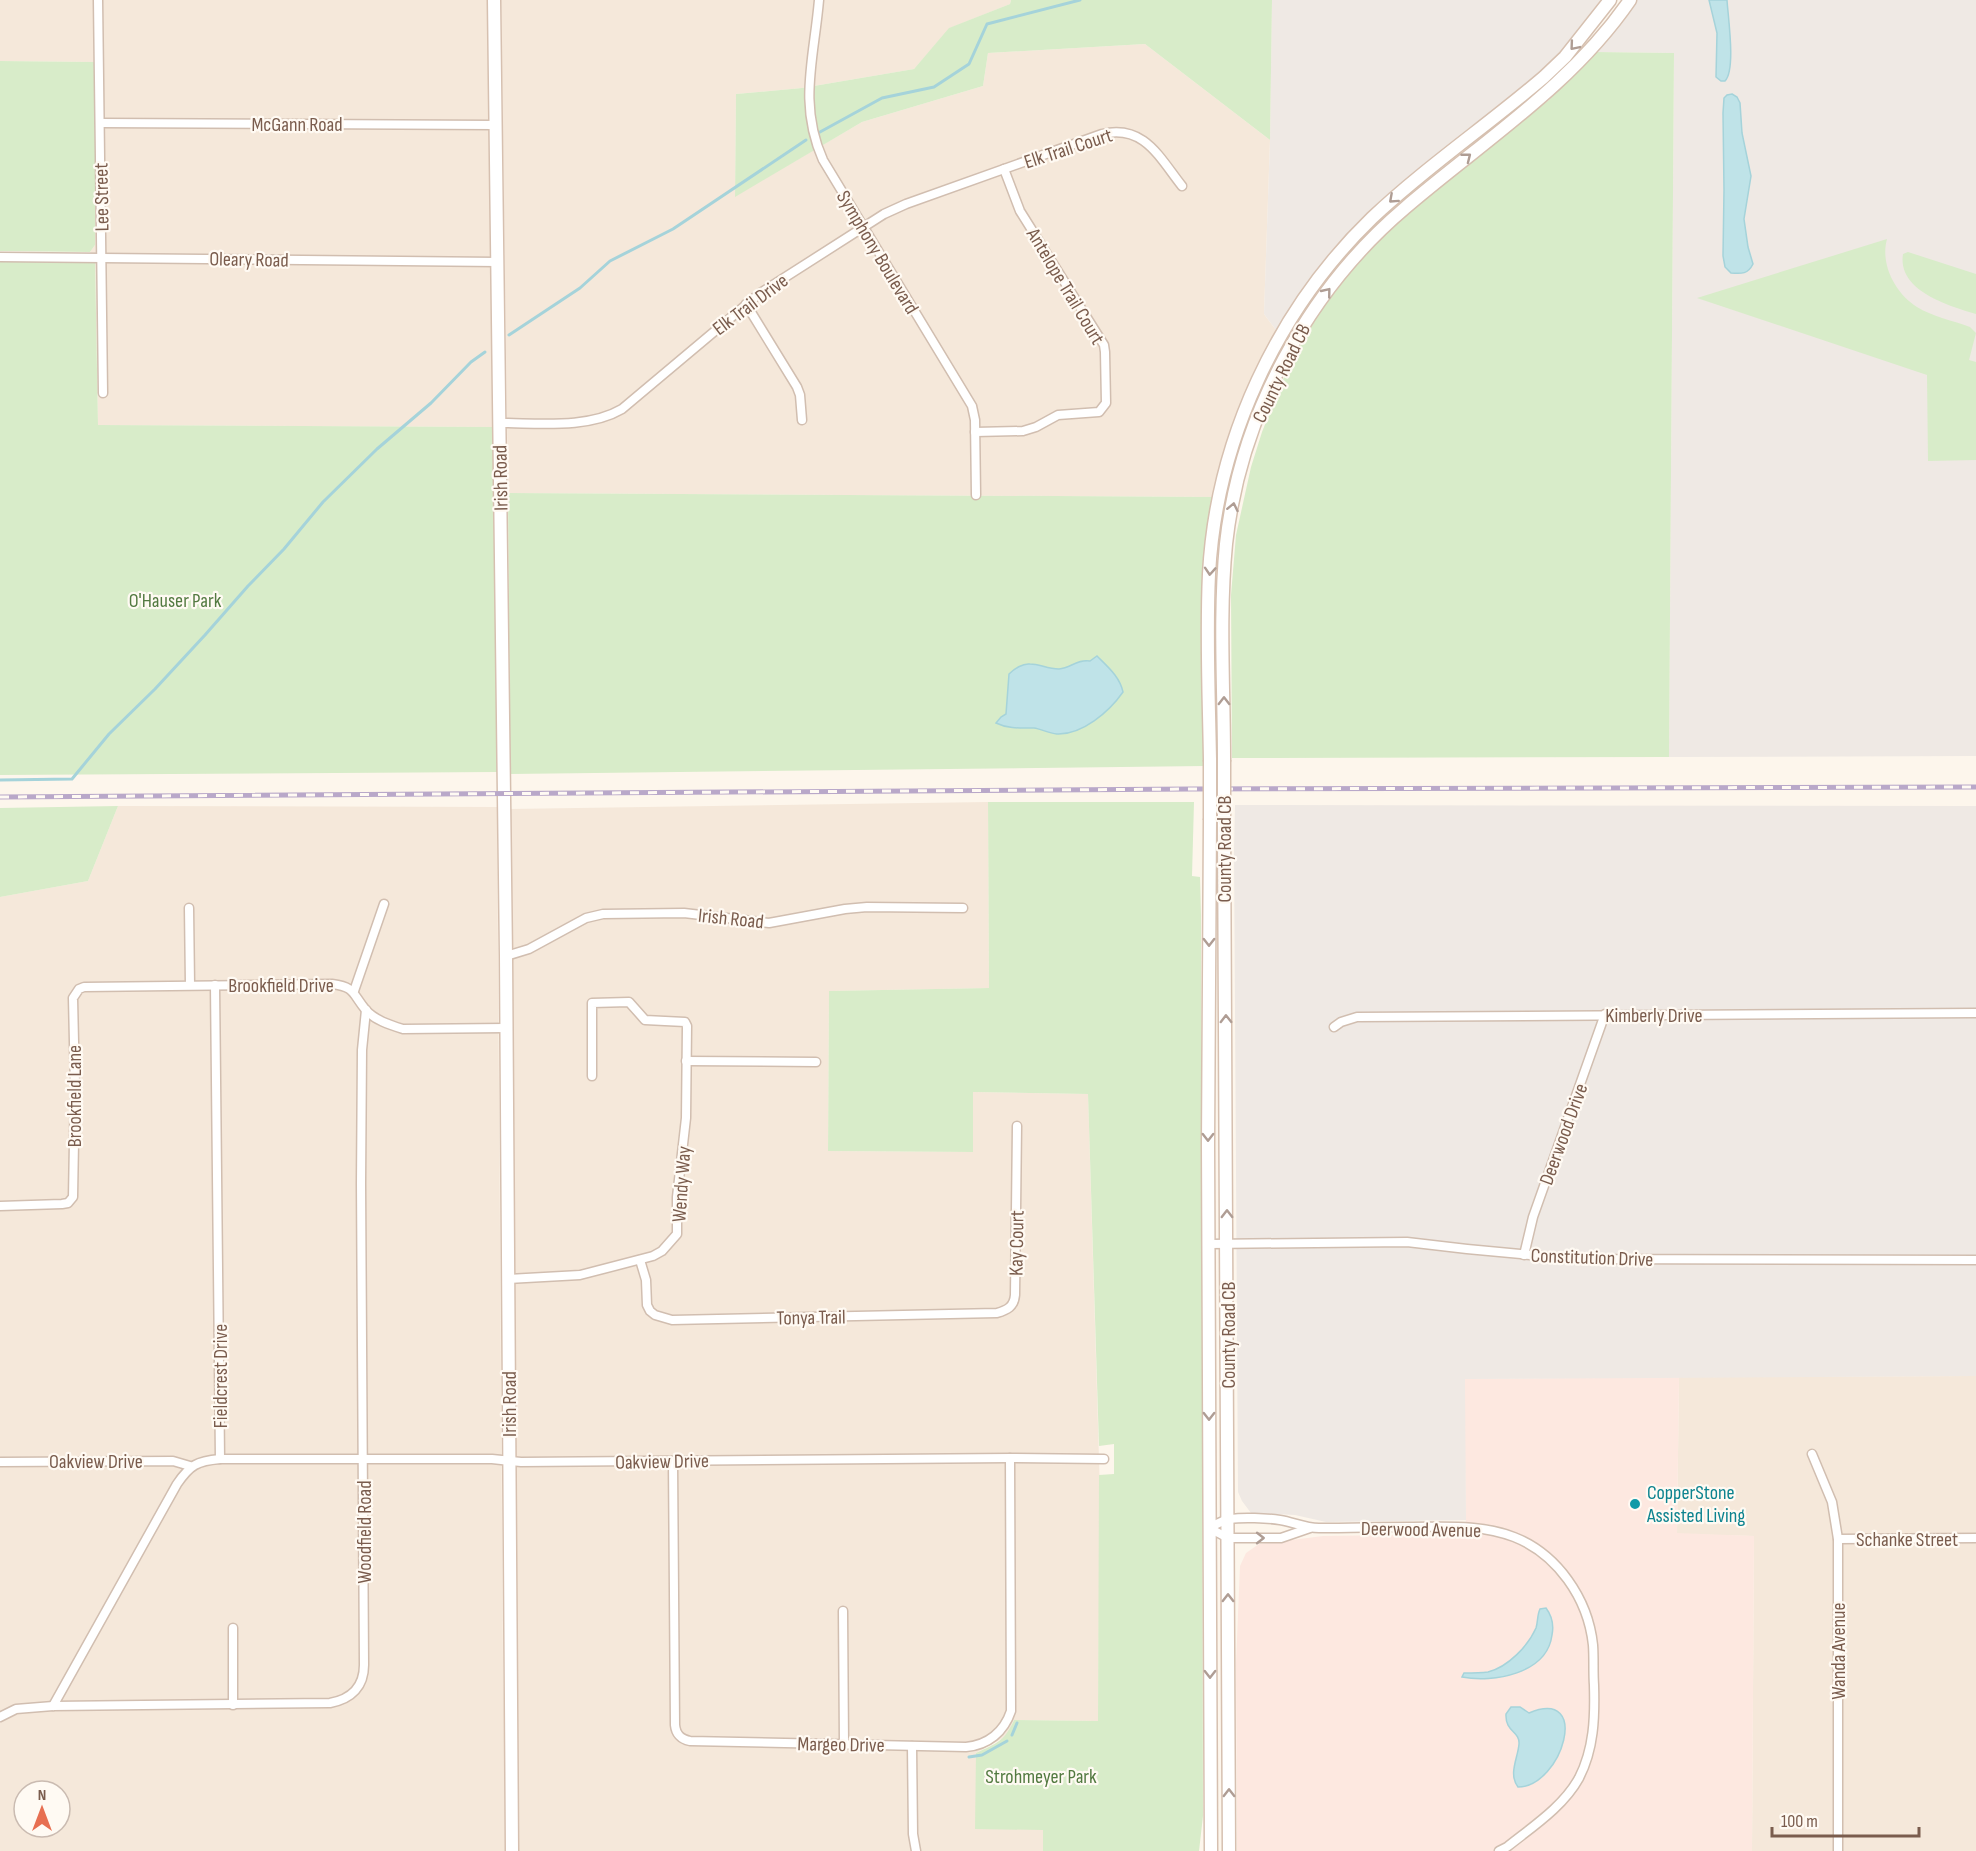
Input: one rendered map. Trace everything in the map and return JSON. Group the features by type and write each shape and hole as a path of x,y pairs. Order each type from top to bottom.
{"main road":[{"name":"Irish Road","path":"494,0 506,956 512,1851"},
{"name":"County Road CB","path":"1210,1851 1209,573 1216,521 1232,448 1248,404 1277,340 1319,276 1370,220 1396,196 1544,77 1565,57 1610,0"},
{"name":"County Road CB","path":"1229,1851 1223,606 1231,513 1247,448 1261,410 1280,367 1312,310 1377,233 1558,82 1580,61 1630,0"}],"street":[{"name":"Lee Street","path":"98,0 103,393"},
{"name":"Symphony Boulevard","path":"819,0 808,87 810,126 815,143 863,227 969,400 974,413 976,495"},
{"name":"McGann Road","path":"100,123 495,125"},
{"name":"Elk Trail Court","path":"1004,169 1102,134 1119,131 1136,135 1150,146 1182,186"},
{"name":"Elk Trail Drive","path":"500,423 588,422 609,416 622,409 746,304 863,227 895,209 1004,169"},
{"name":"Antelope Trail Court","path":"975,432 1030,429 1058,415 1094,413 1103,408 1107,397 1104,345 1020,211 1004,169"},
{"name":"Oleary Road","path":"0,257 498,262"},
{"path":"746,304 797,387 802,420"},
{"path":"354,991 384,904"},
{"name":"Irish Road","path":"506,956 529,949 586,918 603,914 684,913 769,923 867,907 963,908"},
{"path":"189,908 190,985"},
{"name":"Brookfield Drive","path":"76,992 84,987 332,984 354,991 366,1010 384,1022 403,1029 506,1028"},
{"name":"Fieldcrest Drive","path":"215,985 220,1459"},
{"name":"Brookfield Lane","path":"0,1206 62,1204 71,1200 75,1193 72,1001 76,992"},
{"name":"Wendy Way","path":"508,1279 580,1275 640,1260 662,1251 677,1234 677,1197 686,1118 687,1026 685,1022 645,1020 629,1002 592,1003 592,1076"},
{"name":"Woodfield Road","path":"0,1717 16,1709 53,1706 339,1702 353,1693 362,1681 364,1665 361,1172 362,1050 366,1010"},
{"name":"Kimberly Drive","path":"1334,1027 1357,1017 1976,1013"},
{"name":"Deerwood Drive","path":"1524,1255 1533,1217 1605,1014"},
{"path":"686,1061 816,1062"},
{"name":"Kay Court","path":"1015,1295 1017,1126"},
{"name":"Constitution Drive","path":"1210,1244 1407,1242 1573,1259 1976,1260"},
{"name":"Tonya Trail","path":"640,1260 646,1280 647,1305 650,1311 655,1315 672,1320 997,1313 1011,1307 1015,1302 1015,1295"},
{"name":"Wanda Avenue","path":"1812,1455 1832,1502 1838,1539 1839,1851"},
{"name":"Margeo Drive","path":"673,1461 676,1731 684,1740 975,1746 997,1735 1009,1716 1011,1704 1010,1458"},
{"path":"53,1706 177,1484 190,1466 220,1459"},
{"name":"Oakview Drive","path":"220,1459 509,1460 521,1462 1104,1459"},
{"name":"Oakview Drive","path":"0,1462 173,1461 190,1466"},
{"name":"Deerwood Avenue","path":"1209,1528 1228,1519 1280,1520 1311,1528 1446,1527 1496,1531 1529,1544 1547,1556 1578,1594 1588,1619 1593,1646 1594,1718 1591,1746 1578,1779 1559,1804 1504,1850"},
{"name":"Deerwood Avenue","path":"1209,1528 1228,1538 1281,1538 1311,1528"},
{"name":"Schanke Street","path":"1838,1539 1976,1538"},
{"path":"843,1611 844,1744"},
{"path":"233,1628 233,1705"},
{"path":"912,1746 913,1834 916,1851"}],"shaded area":[{"path":"0,0 487,0 495,427 98,425 95,259 90,252 95,245 95,62 0,61"},
{"path":"501,0 1011,0 1010,4 950,28 914,69 802,88 736,94 735,196 862,122 983,86 988,53 1145,44 1270,140 1264,314 1276,330 1260,368 1216,497 508,493"},
{"path":"1272,0 1603,0 1570,42 1524,87 1380,201 1312,277 1276,330 1264,314"},
{"path":"1637,0 1976,0 1976,756 1669,757 1674,53 1596,52"},
{"path":"988,802 989,988 829,991 828,1151 973,1152 973,1092 1088,1094 1100,1492 1098,1721 1014,1720 1008,1734 976,1753 1043,1829 1043,1851 518,1851 509,809"},
{"path":"1235,805 1976,806 1976,1376 1465,1379 1466,1520 1326,1522 1295,1515 1251,1513 1238,1492"},
{"path":"118,806 497,807 503,1668 507,1851 0,1851 0,897 88,881"},
{"path":"1976,1376 1976,1851 1752,1851 1754,1536 1677,1534 1679,1377"},
{"path":"1679,1377 1677,1533 1754,1536 1752,1851 1237,1851 1236,1663 1240,1566 1246,1553 1259,1544 1323,1536 1466,1534 1464,1379"}],"green space":[{"path":"1011,0 1272,0 1270,140 1145,44 988,53 983,86 862,122 735,197 736,94 802,88 914,69 949,28 1010,4"},
{"path":"1596,52 1674,53 1669,757 1232,758 1231,595 1236,535 1251,467 1262,432 1288,367 1318,315 1361,258 1399,220 1437,187 1549,100"},
{"path":"0,61 95,62 95,245 90,252 0,251"},
{"path":"1887,239 1885,249 1888,268 1902,294 1917,307 1970,327 1976,333 1969,360 1976,362 1976,460 1928,461 1927,375 1697,298"},
{"path":"1908,252 1976,274 1976,314 1940,301 1917,287 1908,278 1903,267 1903,254"},
{"name":"O'Hauser Park","path":"0,257 95,259 98,425 495,427 497,772 0,775"},
{"path":"508,493 1216,497 1205,766 510,774"},
{"name":"Strohmeyer Park","path":"988,802 1194,802 1192,876 1200,877 1201,915 1203,1816 1199,1851 1043,1851 1043,1830 975,1829 976,1753 999,1741 1007,1733 1014,1720 1098,1721 1099,1475 1114,1474 1114,1444 1099,1446 1088,1094 973,1092 973,1152 828,1151 829,991 989,988"},
{"path":"118,806 88,881 0,897 0,808"}],"water":[{"path":"1709,0 1727,0 1731,55 1725,81 1716,77 1717,33"},
{"path":"1732,94 1740,103 1742,133 1751,176 1744,219 1753,264 1744,273 1731,273 1725,267 1723,256 1723,113 1724,98"},
{"path":"1097,656 1116,677 1123,692 1094,721 1076,731 1057,734 1034,728 1010,727 996,723 1006,714 1009,674 1016,668 1034,664 1059,669 1081,661 1090,661"},
{"path":"1546,1608 1550,1614 1553,1631 1548,1648 1540,1659 1530,1667 1503,1677 1475,1679 1462,1677 1464,1673 1488,1672 1510,1661 1523,1649 1532,1635 1540,1609"},
{"path":"1511,1707 1520,1707 1529,1713 1548,1709 1560,1714 1565,1725 1564,1740 1547,1772 1534,1783 1518,1787 1514,1771 1519,1740 1506,1720 1506,1714"}],"waterway":[{"path":"820,132 882,98 934,87 969,64 987,24 1080,0"},
{"path":"509,335 580,288 610,261 673,229 806,140"},
{"path":"0,780 72,779 109,734 205,635 284,549 323,502 377,449 431,403 471,362 485,352"},
{"path":"1012,1735 1017,1723"},
{"path":"969,1757 982,1755 1007,1741"}],"railway":[{"path":"0,797 1192,789 1976,787"}],"place":[{"name":"CopperStone Assisted Living","path":"1635,1504"}]}
